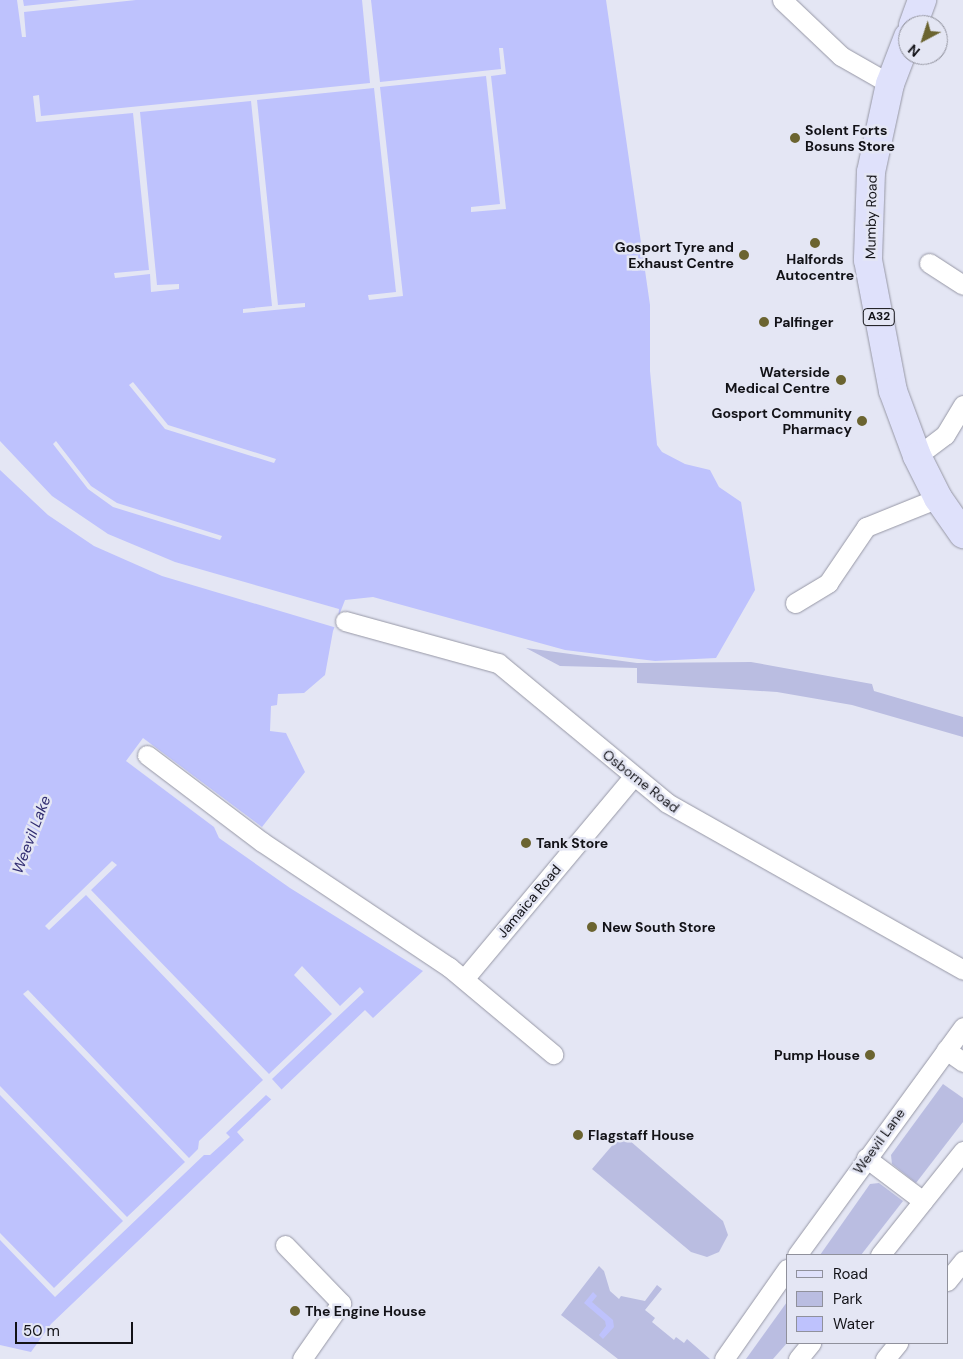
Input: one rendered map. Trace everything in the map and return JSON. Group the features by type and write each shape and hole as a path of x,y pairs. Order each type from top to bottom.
{"main road":[{"path":"917,15 922,0"},
{"name":"Mumby Road","path":"898,63 890,84 871,172 868,260 893,391 917,456 938,498 963,534"}],"street":[{"path":"782,0 841,56 890,84"},
{"path":"929,263 963,285"},
{"path":"917,456 945,436 963,405"},
{"path":"795,603 828,583 866,527 938,498"},
{"name":"Osborne Road","path":"345,622 494,660 633,777 697,821 963,970"},
{"path":"147,755 262,842 464,979 553,1054"},
{"name":"Jamaica Road","path":"464,979 633,777"},
{"name":"Weevil Lane","path":"798,1254 963,1027"},
{"path":"946,1050 963,1062"},
{"path":"881,1254 963,1150"},
{"path":"866,1158 923,1201"},
{"path":"285,1245 341,1302 335,1316 302,1359"},
{"path":"948,1280 963,1261"},
{"path":"724,1359 786,1270"},
{"path":"798,1359 810,1344"},
{"path":"885,1359 897,1344"}],"green space":[{"path":"526,648 637,663 751,662 872,684 874,691 963,717 963,737 852,705 777,692 637,683 637,668 560,666"},
{"path":"943,1084 963,1098 963,1122 916,1183 892,1164 891,1155"},
{"path":"622,1134 723,1221 728,1235 719,1252 707,1257 691,1252 592,1169"},
{"path":"879,1183 903,1201 862,1254 821,1254 870,1184"},
{"path":"599,1266 604,1271 610,1291 619,1299 621,1296 645,1301 657,1285 662,1289 645,1310 655,1318 652,1322 674,1340 676,1337 684,1343 687,1339 710,1359 618,1359 561,1315"},
{"path":"786,1303 786,1344 773,1359 746,1359"}],"water":[{"name":"Weevil Lake","path":"0,0 606,0 650,305 650,371 657,445 662,452 685,464 710,470 719,487 741,502 755,590 716,658 655,661 565,650 373,597 345,600 333,631 325,675 304,693 278,694 277,705 271,706 270,731 286,733 305,772 262,827 143,738 126,761 214,827 219,838 290,888 423,971 373,1018 365,1010 237,1132 244,1140 51,1324 31,1352 0,1345"},
{"path":"593,1292 597,1296 592,1302 613,1320 614,1327 603,1339 599,1335 606,1326 605,1321 584,1303"}],"pier":[{"path":"17,0 23,0 24,6 80,0 136,0 24,12 26,37 22,37"},
{"path":"362,0 371,0 380,82 501,69 499,48 503,48 506,74 491,76 506,209 471,212 471,207 500,204 486,76 380,87 403,296 369,300 368,295 396,292 374,88 257,100 278,305 305,303 305,307 243,313 243,309 272,306 251,101 140,112 157,285 179,284 179,289 151,292 150,274 115,278 114,273 149,270 133,113 36,122 33,96 39,95 41,116 370,83"},
{"path":"133,382 168,425 276,459 274,463 165,429 129,385"},
{"path":"0,441 52,496 108,534 175,562 339,609 337,628 162,576 94,546 48,515 0,470"},
{"path":"56,441 91,486 117,503 222,536 220,540 113,507 88,489 53,444"},
{"path":"112,861 117,865 91,890 269,1074 332,1014 294,975 302,966 340,1006 360,987 364,992 272,1079 282,1090 272,1100 266,1095 226,1133 230,1137 210,1155 204,1155 55,1297 0,1240 0,1233 54,1288 123,1221 0,1095 0,1086 127,1217 185,1162 23,994 28,990 189,1158 198,1149 199,1141 263,1080 86,895 49,930 45,926"}],"place":[{"name":"Solent Forts Bosuns Store","path":"795,138"},
{"name":"Halfords Autocentre","path":"815,243"},
{"name":"Gosport Tyre and Exhaust Centre","path":"744,255"},
{"name":"Palfinger","path":"764,322"},
{"name":"Waterside Medical Centre","path":"841,380"},
{"name":"Gosport Community Pharmacy","path":"862,421"},
{"name":"Tank Store","path":"526,843"},
{"name":"New South Store","path":"592,927"},
{"name":"Pump House","path":"870,1055"},
{"name":"Flagstaff House","path":"578,1135"},
{"name":"The Engine House","path":"295,1311"}]}
